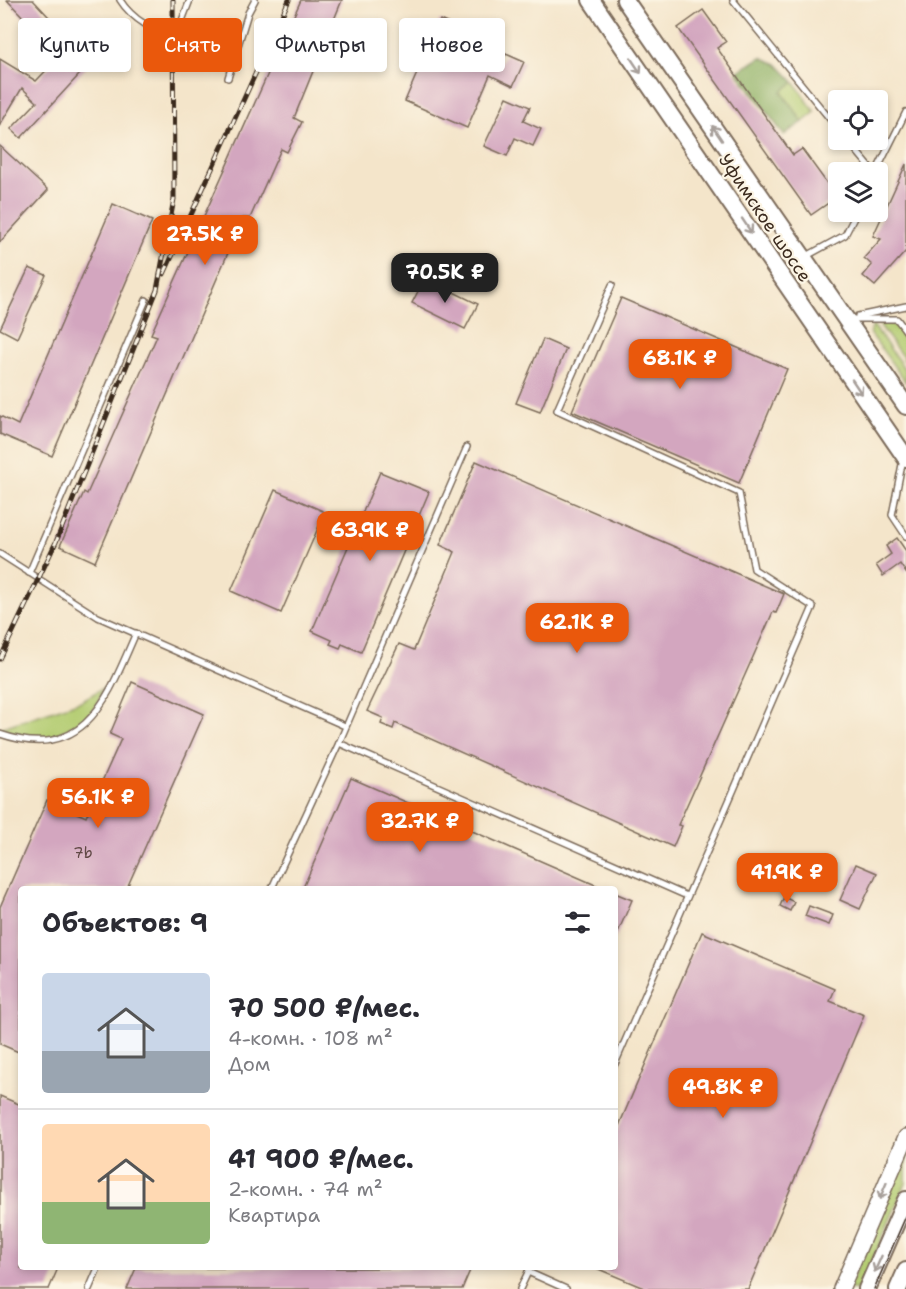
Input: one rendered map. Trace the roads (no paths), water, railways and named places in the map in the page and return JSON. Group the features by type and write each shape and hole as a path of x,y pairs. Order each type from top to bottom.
{"main road":[{"name":"Уфимское шоссе","path":"591,0 905,457"},
{"name":"Уфимское шоссе","path":"626,0 799,261 905,401"},
{"path":"867,1289 906,1200"},
{"path":"898,1289 906,1271"}],"street":[{"path":"841,1289 906,1137"}],"lane":[{"path":"120,0 125,8 155,30 173,32 177,31 190,0"},
{"path":"228,78 248,13 255,0"},
{"path":"734,0 828,117"},
{"path":"880,162 906,112"},
{"path":"856,150 866,162"},
{"path":"799,261 845,235 852,222"},
{"path":"612,285 557,410 739,493 754,569 813,608 618,1057"},
{"path":"29,573 146,300"},
{"path":"844,319 906,306"},
{"path":"844,319 897,319 906,331"},
{"path":"273,886 339,743 467,447"},
{"path":"905,457 892,515 906,536"},
{"path":"0,554 98,617 345,726"},
{"path":"0,734 26,741 51,741 74,732 96,716 106,700 136,633"},
{"path":"339,743 687,896"},
{"path":"89,1289 97,1270"},
{"path":"520,1289 529,1270 566,1289"}],"tram line":[{"path":"874,1289 906,1216"}],"railway":[{"path":"0,659 56,542 157,290 174,199 173,0"},
{"path":"164,274 289,0"}]}
